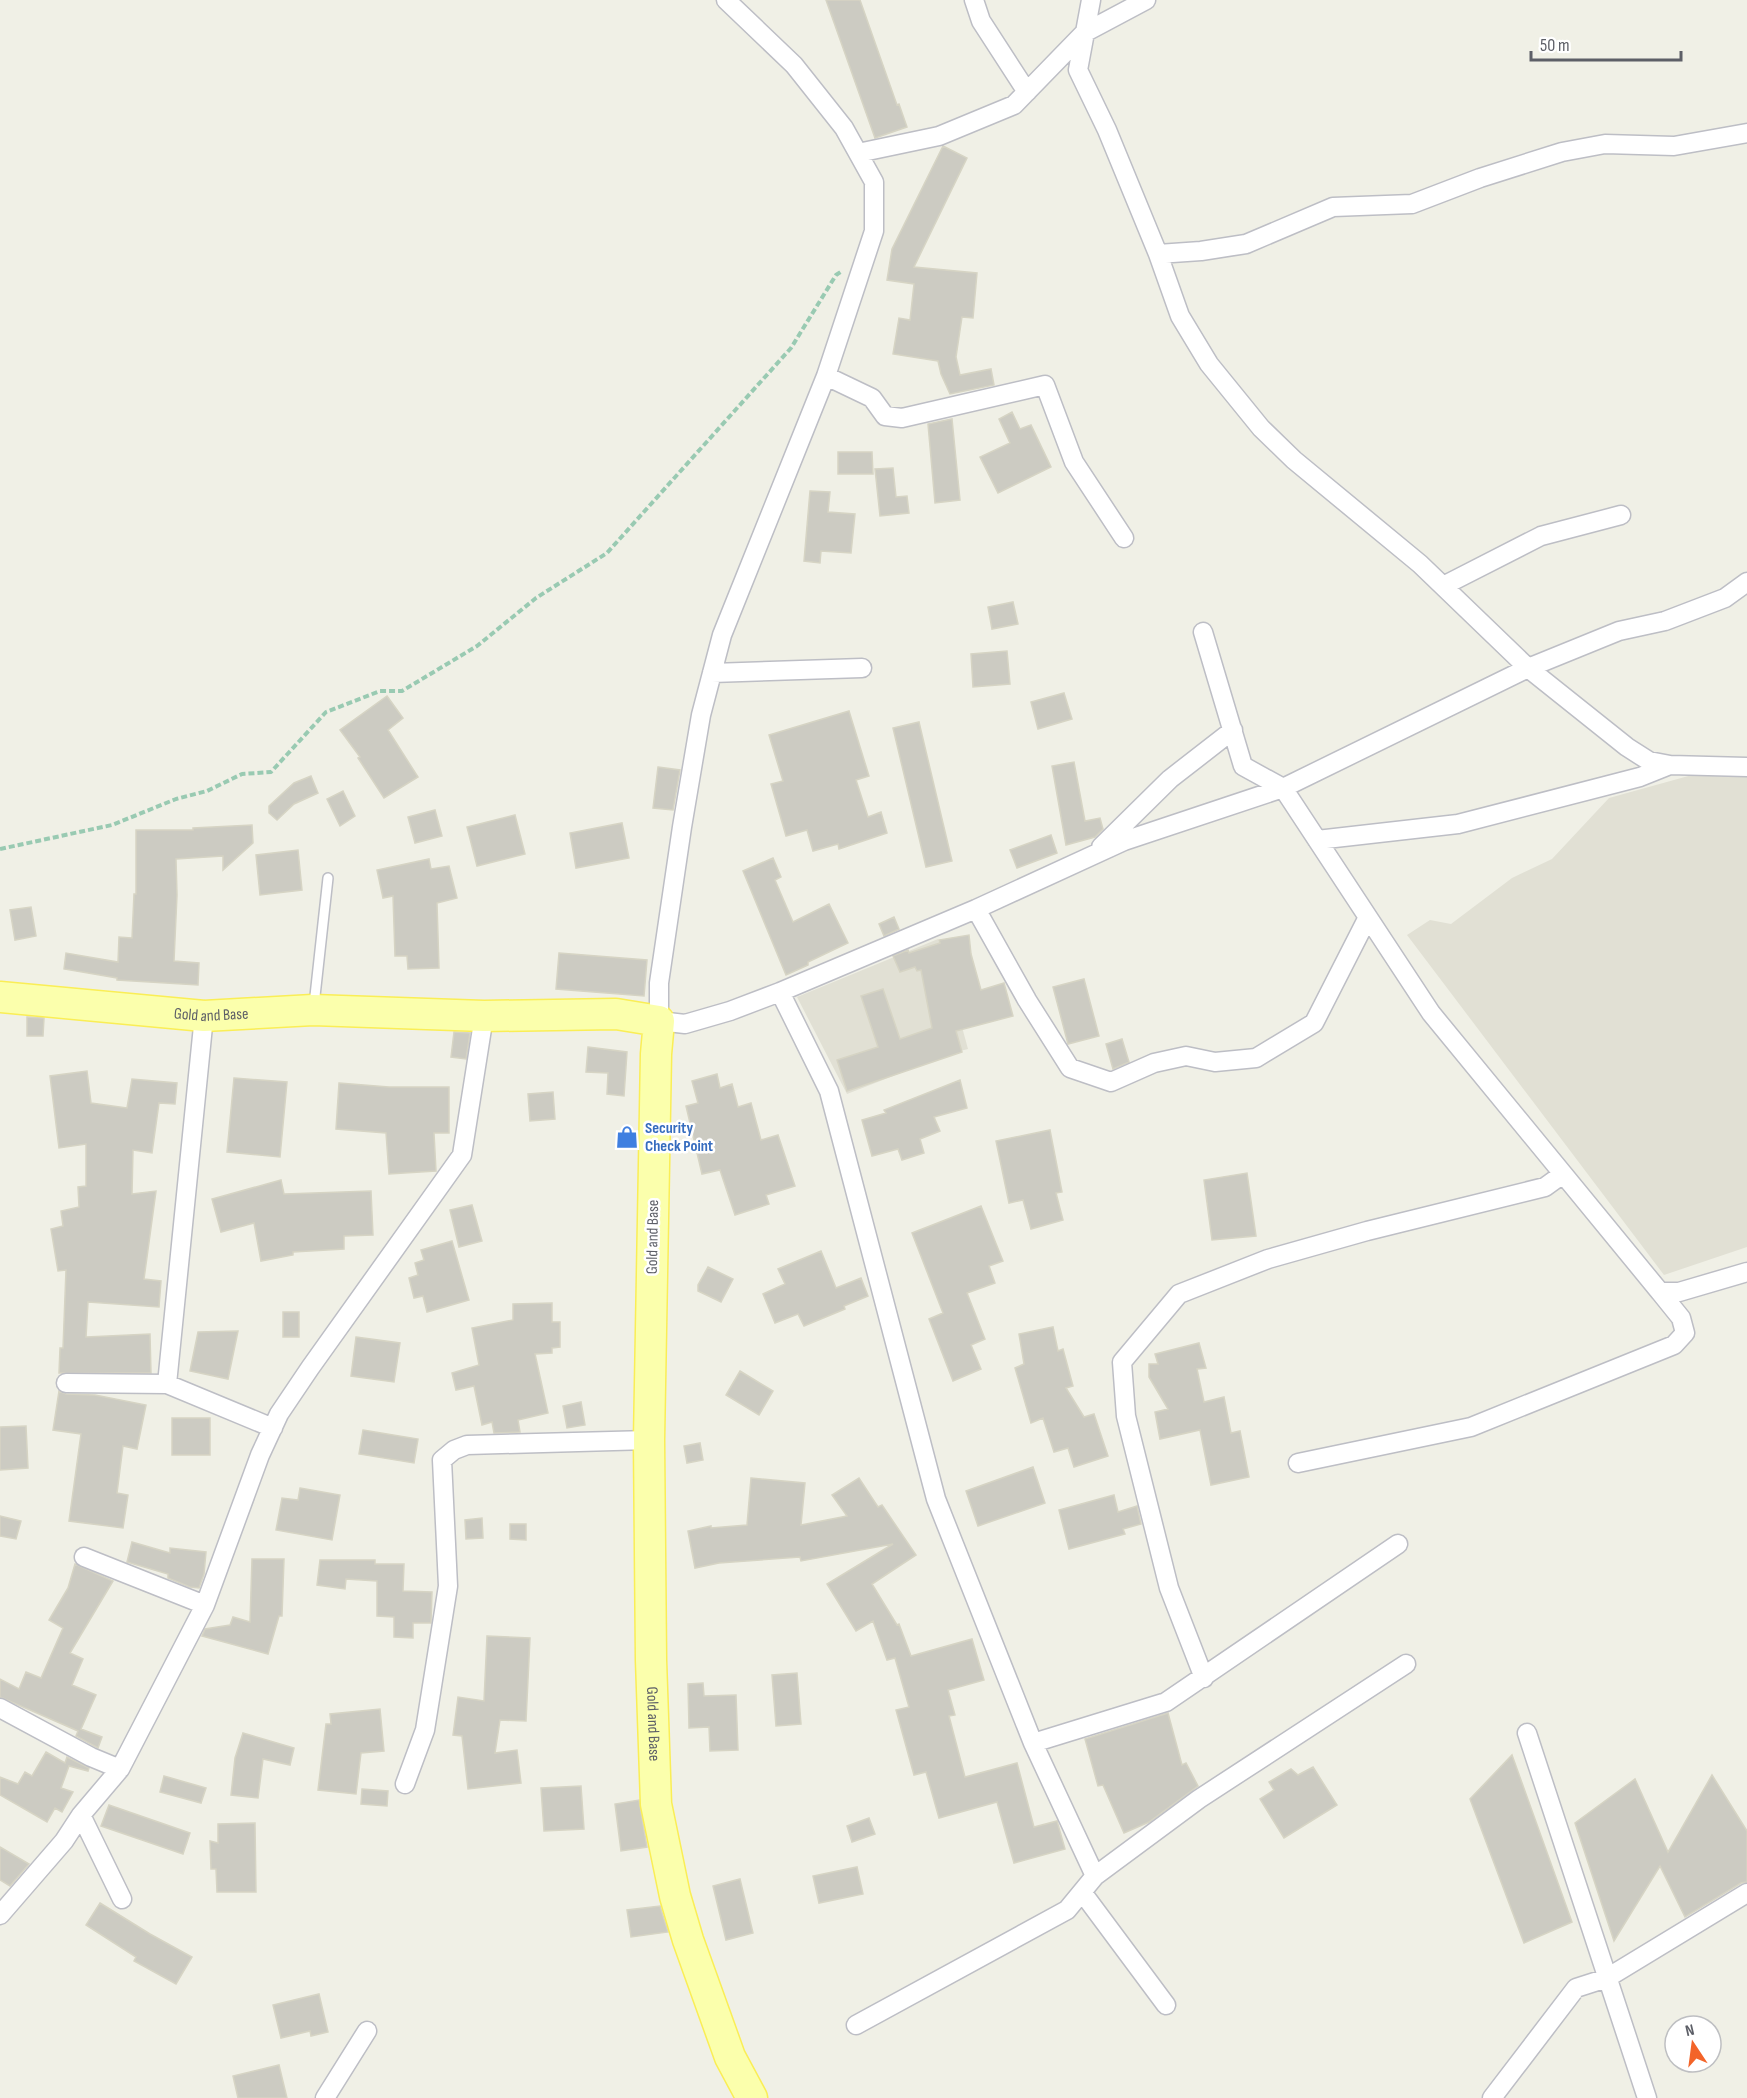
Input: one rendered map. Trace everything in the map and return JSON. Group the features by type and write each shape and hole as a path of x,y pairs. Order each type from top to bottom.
{"main road":[{"name":"Gold and Base","path":"0,997 204,1016 313,1010 484,1016 616,1014 659,1021 656,1054 649,1440 651,1660 656,1804 675,1896 688,1940 730,2057 752,2098"}],"street":[{"path":"726,0 794,65 844,128 874,182 874,231 826,376 722,635 701,715 682,828 659,983 659,1021 685,1024 730,1011 780,992 976,909 1124,842 1283,788 1528,668 1619,631 1665,621 1725,598 1747,582"},
{"path":"974,0 981,21 1027,93"},
{"path":"1090,0 1078,70 1107,130 1158,254 1180,316 1209,364 1261,428 1294,460 1420,564 1528,668 1627,747 1649,761 1670,765 1747,767"},
{"path":"858,153 939,136 1014,105 1084,33 1146,0"},
{"path":"1158,254 1201,251 1246,244 1333,207 1412,204 1480,178 1562,152 1605,144 1674,146 1747,134"},
{"path":"826,376 872,398 885,416 902,418 1045,385 1074,462 1124,538"},
{"path":"1443,586 1541,536 1621,515"},
{"path":"1203,632 1243,766 1283,788 1431,1013 1681,1318 1685,1333 1674,1345 1471,1427 1298,1463"},
{"path":"712,673 862,668"},
{"path":"1093,855 1170,779 1233,730"},
{"path":"1317,840 1458,824 1640,777 1670,765"},
{"path":"976,909 1027,1000 1070,1068 1111,1082 1154,1063 1186,1056 1215,1062 1256,1058 1314,1023 1368,917"},
{"path":"780,992 829,1091 936,1498 1033,1743 1095,1876"},
{"path":"166,1384 204,1016"},
{"path":"0,1915 64,1841 81,1815 120,1769 205,1605 260,1455 279,1414 462,1155 484,1016"},
{"path":"1204,1678 1167,1576 1126,1416 1122,1362 1179,1294 1268,1259 1367,1231 1545,1187 1563,1174"},
{"path":"1660,1292 1679,1292 1747,1272"},
{"path":"66,1383 166,1384 273,1428"},
{"path":"405,1784 425,1730 448,1586 442,1461 454,1450 467,1445 649,1440"},
{"path":"1033,1743 1166,1702 1398,1544"},
{"path":"84,1557 205,1605"},
{"path":"856,2025 1067,1910 1095,1876 1198,1799 1406,1664"},
{"path":"0,1708 91,1757 120,1769"},
{"path":"1527,1734 1647,2098"},
{"path":"81,1815 122,1899"},
{"path":"1082,1892 1166,2005"},
{"path":"1492,2098 1576,1988 1607,1978 1747,1893"},
{"path":"324,2098 367,2031"}],"lane":[{"path":"313,1010 328,878"}],"path":[{"path":"0,849 112,825 176,800 207,791 242,774 271,772 327,712 380,691 402,691 477,646 536,598 607,553 791,348 836,275 866,255"}],"shaded area":[{"path":"1692,775 1747,776 1747,1247 1664,1275 1407,935 1430,920 1451,924 1512,878 1552,859 1609,798"},
{"path":"938,939 968,1049 952,1053 847,1094 797,997"}],"building":[{"path":"826,0 860,0 907,127 875,138"},
{"path":"943,146 967,158 914,267 977,273 973,318 962,317 956,357 960,375 991,369 994,385 950,394 938,361 893,354 899,318 910,320 914,284 887,280 892,249"},
{"path":"1012,412 1020,429 1031,425 1051,467 998,493 980,457 1010,443 999,419"},
{"path":"952,419 960,500 935,503 928,424"},
{"path":"838,452 872,452 873,474 838,474"},
{"path":"893,468 896,497 907,496 909,513 880,516 875,469"},
{"path":"810,491 830,492 828,512 855,514 851,553 821,551 820,563 804,561"},
{"path":"1013,602 1018,624 992,629 988,607"},
{"path":"1007,651 1010,684 973,687 971,654"},
{"path":"1064,693 1072,719 1038,729 1031,702"},
{"path":"387,696 403,718 388,730 418,777 384,798 358,758 360,757 340,730"},
{"path":"849,711 869,776 856,780 868,817 881,812 887,833 839,849 838,844 813,851 807,830 786,836 771,784 783,781 769,735"},
{"path":"919,722 952,861 926,867 893,728"},
{"path":"1074,762 1085,821 1100,818 1103,829 1095,837 1066,845 1052,766"},
{"path":"658,767 680,770 673,810 653,808"},
{"path":"311,776 318,793 294,804 277,820 269,813 269,806 294,783"},
{"path":"343,791 355,816 340,826 327,799"},
{"path":"435,810 442,836 415,843 408,817"},
{"path":"515,815 525,854 477,866 467,827"},
{"path":"622,823 629,858 576,868 570,833"},
{"path":"252,825 253,843 223,870 223,856 176,859 174,961 199,963 198,985 117,980 117,978 64,969 66,953 118,962 119,937 132,938 134,894 136,894 136,830 193,830 193,828"},
{"path":"1051,835 1057,853 1017,868 1010,850"},
{"path":"298,850 302,890 260,895 256,855"},
{"path":"773,858 781,877 775,880 793,922 829,904 848,943 786,975 743,871"},
{"path":"429,859 431,869 449,866 457,898 437,903 439,968 408,969 407,956 395,956 393,896 383,898 377,870"},
{"path":"31,907 36,936 15,940 10,910"},
{"path":"894,917 899,929 884,936 879,924"},
{"path":"969,935 971,954 981,990 1004,983 1013,1016 956,1031 962,1052 847,1091 837,1060 878,1047 861,996 883,989 900,1039 932,1028 921,970 917,971 915,967 900,972 893,956 940,943 939,940"},
{"path":"559,953 647,960 644,996 556,989"},
{"path":"1084,979 1099,1036 1068,1044 1053,987"},
{"path":"27,1017 44,1018 43,1036 27,1036"},
{"path":"454,1032 470,1033 466,1059 451,1057"},
{"path":"1122,1039 1129,1062 1113,1069 1106,1044"},
{"path":"588,1047 627,1052 624,1096 607,1094 608,1073 586,1072"},
{"path":"87,1071 91,1103 127,1108 132,1079 177,1083 175,1104 159,1103 152,1153 133,1150 132,1194 156,1191 144,1279 161,1281 159,1307 88,1302 86,1337 150,1334 151,1373 59,1373 60,1348 63,1348 66,1270 58,1271 51,1229 63,1226 61,1211 79,1207 78,1187 86,1186 86,1144 59,1148 50,1076"},
{"path":"717,1074 720,1088 732,1084 738,1107 751,1103 761,1140 778,1135 795,1186 766,1195 769,1204 735,1215 720,1170 702,1174 686,1106 698,1103 692,1081"},
{"path":"234,1078 287,1082 280,1157 227,1152"},
{"path":"960,1080 967,1108 934,1117 940,1131 920,1139 924,1153 902,1160 898,1149 872,1156 862,1120 886,1113 884,1110"},
{"path":"339,1083 389,1087 449,1087 449,1133 434,1133 436,1171 389,1174 386,1133 336,1129"},
{"path":"553,1092 555,1119 530,1121 528,1094"},
{"path":"1050,1130 1062,1192 1056,1193 1063,1220 1031,1229 1023,1200 1009,1203 996,1141"},
{"path":"1247,1173 1256,1236 1212,1240 1204,1180"},
{"path":"281,1180 284,1194 371,1191 373,1235 344,1236 344,1249 293,1252 293,1255 261,1261 254,1223 221,1232 212,1199"},
{"path":"472,1205 482,1241 459,1247 450,1210"},
{"path":"981,1206 1003,1261 989,1266 995,1283 967,1293 985,1339 971,1345 981,1369 953,1381 929,1319 943,1313 912,1233"},
{"path":"452,1241 469,1300 427,1312 423,1296 414,1298 409,1278 418,1275 415,1263 424,1260 421,1250"},
{"path":"821,1251 836,1288 861,1278 868,1296 844,1306 845,1309 804,1326 798,1314 775,1323 763,1294 785,1284 778,1269"},
{"path":"708,1267 733,1279 721,1302 698,1291 698,1285"},
{"path":"552,1303 552,1322 560,1322 560,1347 552,1348 552,1353 535,1354 548,1413 518,1420 520,1432 494,1433 492,1422 482,1425 474,1386 456,1390 452,1373 479,1365 472,1328 513,1320 513,1304"},
{"path":"283,1312 299,1312 299,1337 283,1337"},
{"path":"1053,1327 1058,1351 1063,1349 1073,1386 1066,1388 1084,1417 1094,1414 1108,1456 1074,1467 1068,1448 1054,1452 1043,1418 1031,1423 1015,1368 1024,1364 1019,1334"},
{"path":"238,1331 228,1379 190,1371 198,1332"},
{"path":"356,1337 400,1343 394,1382 351,1376"},
{"path":"1199,1343 1206,1368 1197,1369 1204,1402 1224,1397 1231,1433 1240,1431 1249,1477 1211,1485 1200,1430 1160,1439 1155,1412 1168,1409 1149,1377 1149,1364 1158,1364 1155,1354"},
{"path":"740,1371 773,1391 759,1415 726,1395"},
{"path":"59,1391 66,1394 95,1395 146,1405 137,1449 123,1446 117,1493 128,1495 123,1528 69,1521 81,1434 53,1430"},
{"path":"581,1402 585,1425 567,1428 563,1406"},
{"path":"172,1418 210,1418 210,1455 172,1455"},
{"path":"26,1426 28,1468 0,1470 0,1427"},
{"path":"363,1430 418,1439 414,1463 359,1454"},
{"path":"700,1443 703,1460 687,1463 684,1446"},
{"path":"1033,1467 1045,1503 978,1526 966,1491"},
{"path":"751,1478 805,1483 801,1525 847,1516 832,1495 859,1478 878,1507 882,1505 916,1555 872,1584 897,1625 899,1624 911,1656 972,1639 984,1680 948,1690 955,1715 949,1716 965,1777 1017,1763 1034,1827 1057,1821 1065,1849 1014,1863 997,1802 939,1818 926,1772 914,1775 896,1710 909,1707 895,1658 887,1660 873,1621 856,1631 827,1584 893,1544 801,1561 800,1557 719,1563 695,1568 688,1531 711,1526 711,1528 747,1525"},
{"path":"300,1488 340,1495 332,1540 276,1530 282,1498 298,1500"},
{"path":"1114,1495 1118,1512 1137,1506 1141,1524 1123,1529 1125,1534 1069,1549 1059,1510"},
{"path":"0,1516 21,1521 16,1539 0,1536"},
{"path":"482,1518 483,1538 466,1539 465,1520"},
{"path":"510,1524 526,1524 526,1540 510,1539"},
{"path":"132,1542 170,1553 170,1548 206,1552 204,1574 199,1588 190,1587 168,1578 168,1574 127,1562"},
{"path":"252,1559 284,1559 282,1616 279,1616 268,1654 202,1636 205,1629 230,1625 233,1617 250,1622"},
{"path":"320,1560 375,1560 375,1564 404,1564 403,1591 432,1592 431,1623 413,1623 413,1638 394,1637 394,1617 377,1616 377,1581 346,1579 345,1589 317,1585"},
{"path":"75,1564 113,1581 70,1653 83,1659 72,1685 96,1695 81,1729 102,1737 98,1748 76,1736 78,1731 0,1697 0,1679 19,1689 26,1672 41,1678 63,1628 49,1620 68,1588"},
{"path":"487,1636 530,1638 526,1721 500,1720 495,1753 517,1750 521,1783 468,1789 462,1736 453,1735 458,1697 484,1701"},
{"path":"797,1673 801,1724 776,1726 772,1675"},
{"path":"703,1683 704,1696 736,1695 738,1750 710,1751 709,1727 689,1728 688,1684"},
{"path":"380,1709 384,1751 361,1753 356,1794 318,1790 326,1724 331,1724 330,1714"},
{"path":"1168,1713 1182,1765 1186,1763 1198,1786 1149,1822 1124,1833 1103,1785 1098,1786 1085,1739"},
{"path":"243,1733 294,1748 290,1765 263,1759 258,1798 231,1795 235,1758"},
{"path":"46,1752 65,1763 67,1757 89,1768 88,1771 69,1766 61,1788 73,1792 62,1812 55,1808 47,1822 0,1795 0,1777 18,1784 25,1772 32,1776"},
{"path":"1512,1755 1572,1922 1524,1943 1470,1799"},
{"path":"1313,1767 1337,1805 1284,1838 1260,1799 1274,1790 1269,1782 1291,1769 1298,1775"},
{"path":"1712,1775 1747,1831 1747,1882 1741,1883 1685,1917 1660,1866 1614,1941 1575,1823 1635,1779 1668,1852"},
{"path":"164,1776 206,1788 201,1803 160,1792"},
{"path":"581,1786 584,1829 544,1831 541,1788"},
{"path":"362,1789 388,1791 387,1806 361,1804"},
{"path":"639,1800 647,1847 621,1851 615,1804"},
{"path":"109,1805 190,1833 183,1854 101,1826"},
{"path":"869,1818 875,1834 852,1842 847,1826"},
{"path":"255,1823 256,1892 217,1892 216,1869 211,1869 210,1841 218,1843 218,1824"},
{"path":"0,1847 29,1864 10,1886 0,1880"},
{"path":"857,1867 863,1894 819,1903 813,1876"},
{"path":"740,1879 753,1933 726,1940 713,1886"},
{"path":"100,1903 192,1957 176,1984 134,1961 136,1957 86,1925"},
{"path":"660,1906 668,1932 631,1937 627,1910"},
{"path":"319,1994 328,2032 311,2036 310,2031 281,2038 273,2005"},
{"path":"279,2065 287,2098 238,2098 233,2076"}],"place":[{"name":"Security Check Point","path":"627,1137"}]}
